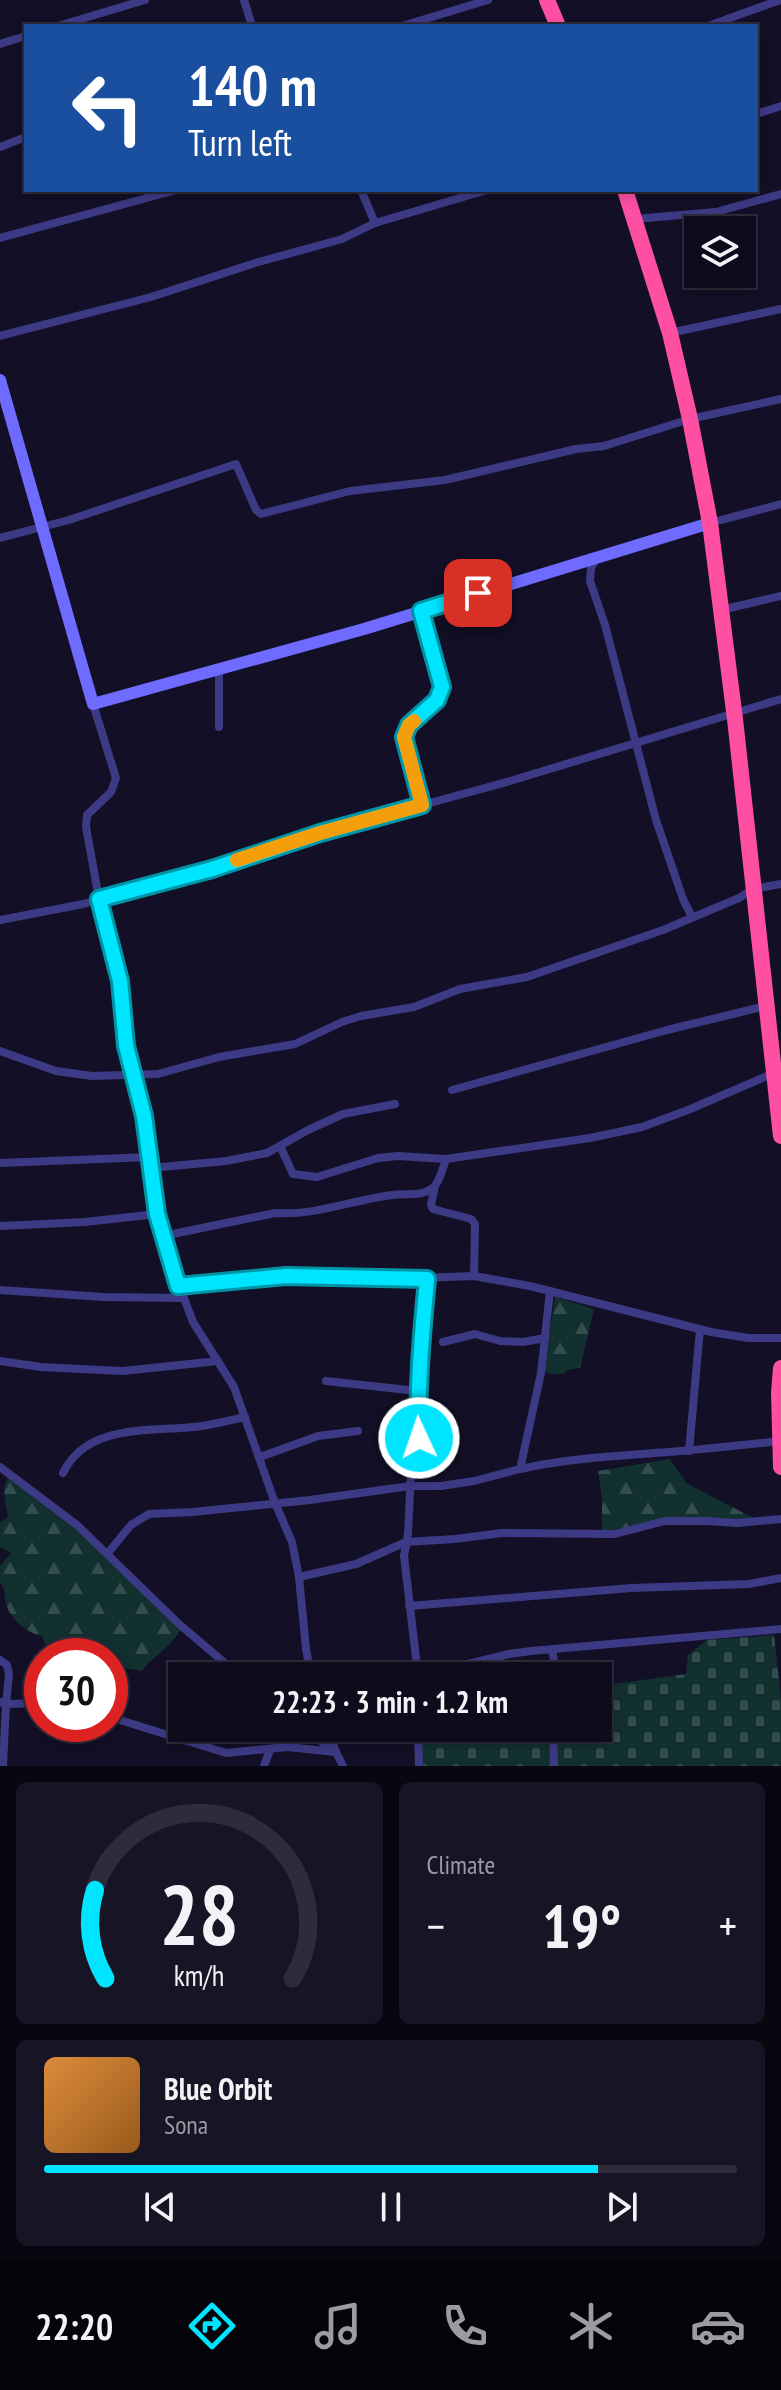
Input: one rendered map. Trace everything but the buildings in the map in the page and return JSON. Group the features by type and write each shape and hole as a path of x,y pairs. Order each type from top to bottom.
{"highway":[{"path":"547,0 557,24"},
{"path":"626,192 670,333 710,523 776,1061 781,1136"},
{"path":"781,1368 781,1467"}],"street":[{"path":"65,24 145,0"},
{"path":"244,0 251,24"},
{"path":"409,24 488,0"},
{"path":"714,24 780,0"},
{"path":"0,44 24,37"},
{"path":"758,113 781,106"},
{"path":"0,147 24,138"},
{"path":"0,238 169,192"},
{"path":"362,192 375,223"},
{"path":"0,336 151,297 342,239 375,223 480,192"},
{"path":"635,219 716,212 781,194"},
{"path":"670,333 781,309"},
{"path":"0,380 116,778 111,792 87,815 86,827 99,899 120,981 126,1046 144,1116 157,1214 178,1286 193,1322 234,1387 292,1542 308,1662"},
{"path":"0,538 41,529 236,464 256,510 261,514 350,491 445,480 576,449 604,446 690,419 781,399"},
{"path":"93,704 219,670 781,504"},
{"path":"597,557 591,568 590,581 605,625 656,820 692,917"},
{"path":"721,610 781,596"},
{"path":"421,611 442,687 437,700 409,725 404,737 422,805"},
{"path":"219,670 219,727"},
{"path":"0,920 99,899 212,869 320,833 510,781 781,699"},
{"path":"0,1051 56,1071 92,1076 158,1074 219,1057 295,1044 361,1016 414,1007 460,989 527,977 663,930 753,889 781,884"},
{"path":"452,1090 667,1030 767,1006"},
{"path":"280,1146 293,1174 317,1177 378,1158 446,1159 590,1138 642,1127 688,1110 776,1061"},
{"path":"151,1168 226,1161 267,1153 343,1114 395,1104"},
{"path":"0,1163 150,1157"},
{"path":"446,1159 431,1205 433,1209 471,1219 475,1224 474,1276"},
{"path":"163,1236 275,1213 317,1210 384,1196 422,1194 435,1186"},
{"path":"0,1226 101,1221 157,1214"},
{"path":"178,1286 286,1276 427,1279 474,1276 550,1291 700,1329 748,1338 781,1338"},
{"path":"416,1662 404,1556 411,1472 419,1438 417,1391 427,1279"},
{"path":"0,1290 104,1297 183,1298"},
{"path":"520,1469 541,1373 550,1291"},
{"path":"689,1451 700,1329"},
{"path":"443,1342 475,1334 500,1341 523,1342 545,1338"},
{"path":"0,1361 41,1367 123,1371 218,1361"},
{"path":"326,1381 417,1391"},
{"path":"63,1473 76,1453 106,1437 139,1430 201,1427 245,1417"},
{"path":"260,1457 318,1436 358,1431"},
{"path":"107,1554 131,1525 149,1514 193,1512 410,1486 441,1486 588,1457 689,1451 780,1441"},
{"path":"0,1467 77,1525 179,1624 224,1662"},
{"path":"299,1577 356,1564 406,1542 502,1533 615,1534 665,1521 737,1523 781,1519"},
{"path":"409,1606 632,1588 749,1584 781,1578"},
{"path":"476,1662 509,1654 778,1630 781,1640"},
{"path":"552,1650 554,1662"},
{"path":"0,1660 7,1665 9,1674 3,1703 3,1766"},
{"path":"3,1703 24,1703"},
{"path":"128,1723 226,1753 287,1747 336,1752"},
{"path":"322,1742 336,1752"},
{"path":"333,1742 343,1766"},
{"path":"418,1742 419,1766"},
{"path":"553,1742 554,1766"},
{"path":"264,1766 270,1750"}],"green space":[{"path":"555,1297 594,1309 580,1368 567,1370 563,1374 549,1374 544,1370"},
{"path":"670,1459 686,1483 757,1520 715,1518 602,1531 598,1471"},
{"path":"11,1475 77,1526 182,1626 174,1639 142,1671 128,1669 128,1638 43,1638 13,1617 0,1582 0,1566 11,1553 0,1547 0,1522 8,1516 4,1488"},
{"path":"774,1635 781,1699 781,1766 420,1766 419,1742 612,1742 612,1684 686,1674 688,1655 707,1640"}],"slow traffic":[{"path":"237,860 422,805 404,737 414,721"}],"route":[{"path":"419,1438 417,1391 427,1279 286,1276 178,1286 157,1214 144,1116 126,1046 120,981 99,899 212,869 320,833 422,805 404,737 409,725 437,700 442,687 421,611 478,593"}]}
